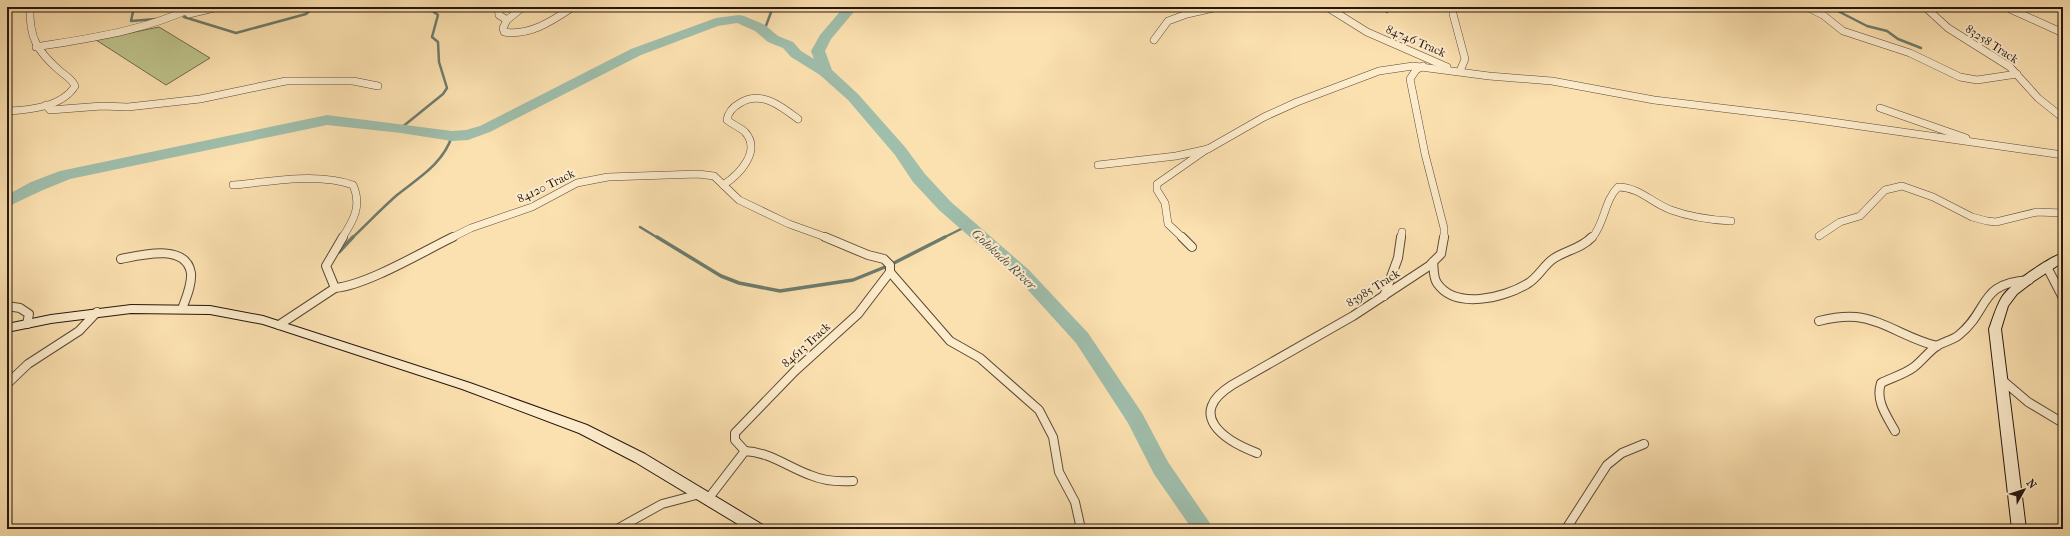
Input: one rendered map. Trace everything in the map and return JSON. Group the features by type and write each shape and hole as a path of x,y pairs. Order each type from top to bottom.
{"street":[{"path":"7,111 46,105 67,96 75,89 75,84 41,54 32,41 29,22 30,7"},
{"path":"36,47 143,27 194,7"},
{"path":"187,11 188,14 218,7"},
{"path":"498,7 499,15 507,20"},
{"path":"523,7 507,20 503,28 504,32 520,33 542,26 573,7"},
{"path":"1154,40 1168,21 1187,14 1218,7"},
{"name":"84746 Track","path":"1327,7 1367,32 1458,71"},
{"path":"1807,7 1823,16 1843,31 1910,53 1960,77 1977,80 2017,74"},
{"name":"83258 Track","path":"1925,7 1948,28 2003,62 2017,74 2038,98 2063,118"},
{"path":"2010,9 2063,33"},
{"path":"1453,14 1465,59 1458,71"},
{"path":"1192,247 1168,224 1166,219 1165,203 1157,190 1157,184 1170,173 1199,158 1208,149 1264,117 1332,88 1379,71 1413,66 1552,81 1654,100 1804,118 2063,154"},
{"name":"83985 Track","path":"1257,453 1237,446 1223,437 1212,418 1210,409 1212,401 1220,393 1238,382 1384,296 1433,262 1440,255 1445,237 1422,141 1410,79 1416,70 1422,66"},
{"path":"46,105 50,110 102,106 128,107 200,99 265,84 305,80 353,81 378,86"},
{"path":"723,185 738,175 746,166 750,153 751,143 748,135 727,120 727,116 734,106 744,101 763,98 776,103 798,119"},
{"path":"1880,108 1940,128 1977,143"},
{"path":"1098,165 1176,156 1208,149"},
{"name":"84120 Track","path":"279,325 335,288 345,287 388,270 471,228 532,207 577,183 608,177 698,174 712,175 739,200 763,210 789,224 842,243 868,255 884,259 890,265 890,272 950,341 980,358 1039,410 1053,437 1059,472 1075,502 1082,529"},
{"path":"233,185 306,180 337,181 353,185 357,195 358,204 356,213 352,224 340,240 326,266 335,288"},
{"path":"1819,236 1840,222 1860,216 1885,190 1902,186 1928,195 1972,217 1986,221 1996,222 2037,212 2063,213"},
{"path":"1433,262 1437,284 1443,290 1452,294 1469,299 1490,298 1511,293 1536,278 1552,259 1575,251 1588,243 1602,223 1609,197 1618,187 1632,188 1658,204 1678,213 1695,218 1731,221"},
{"path":"1384,296 1398,258 1402,232"},
{"path":"121,258 163,253 180,256 187,262 192,280 190,292 182,309"},
{"path":"2019,529 2000,379 1996,335 1999,316 2003,304 2028,280 2063,257"},
{"path":"2047,267 2063,298"},
{"name":"84613 Track","path":"745,451 735,440 735,433 795,371 858,314 890,272"},
{"path":"1895,431 1883,409 1879,387 1881,383 1913,368 1937,346 1958,336 1964,331 1986,296 1994,290 2012,280 2028,280"},
{"path":"7,306 20,308 29,314 27,324"},
{"path":"7,328 97,312 131,309 210,310 279,325 466,386 549,415 612,442 758,529"},
{"path":"7,384 28,364 79,331 97,312"},
{"path":"1819,321 1844,317 1861,317 1880,324 1915,341 1937,346"},
{"path":"2000,379 2028,402 2063,423"},
{"path":"1566,529 1584,502 1604,467 1612,458 1622,451 1644,444"},
{"path":"617,529 662,504 704,497 745,451 757,451 767,454 809,476 826,481 837,483 853,481"}],"green space":[{"path":"159,27 210,58 166,85 96,40"}],"waterway":[{"path":"134,7 131,21 156,19"},
{"path":"184,17 236,33 306,14 314,7"},
{"path":"401,128 443,94 447,88 439,62 438,42 432,37 438,15 427,7"},
{"path":"764,31 773,7"},
{"name":"Golokodo River","path":"825,72 818,51 825,38 851,7"},
{"path":"1381,7 1387,12"},
{"path":"1830,7 1867,26 1887,31 1898,39 1921,48"},
{"path":"7,202 37,186 66,175 327,120 401,128 452,136 468,135 485,129 636,52 716,22 739,19 760,28 773,39 788,45 796,54 825,72"},
{"name":"Golokodo River","path":"825,72 853,97 900,151 919,178 945,206 1023,274 1082,338 1135,418 1161,468 1204,529"},
{"path":"353,237 391,200 429,170 443,155 452,136"},
{"path":"945,237 969,225"},
{"path":"640,227 658,238"},
{"path":"339,252 353,237"},
{"path":"657,237 721,276 739,283 780,291 853,280 890,265 945,237"}]}
